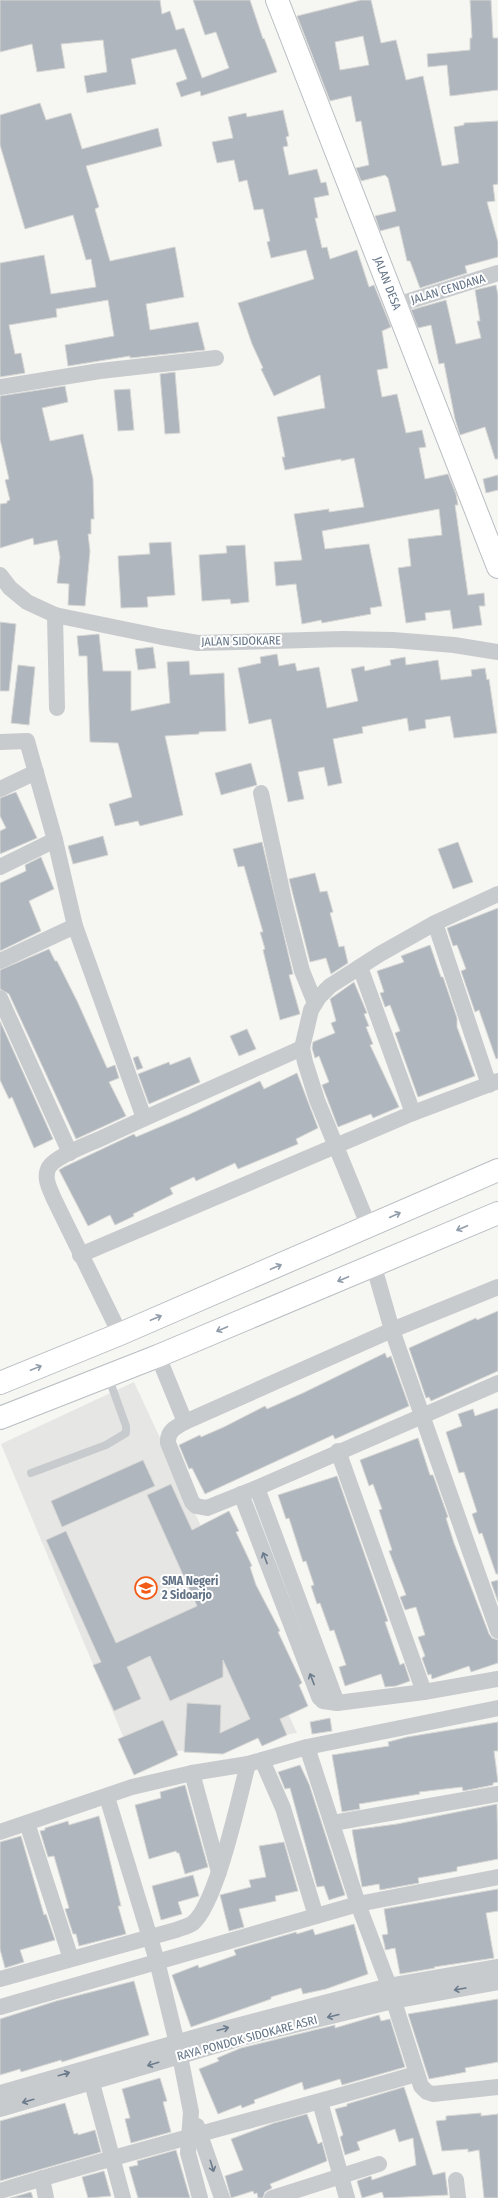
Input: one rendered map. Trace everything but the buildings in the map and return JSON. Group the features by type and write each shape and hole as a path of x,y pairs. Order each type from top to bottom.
{"main road":[{"name":"JALAN DESA","path":"277,0 397,305 498,568"},
{"path":"0,1383 120,1334 498,1170"},
{"path":"0,1418 158,1356 374,1267 498,1213"}],"street":[{"name":"JALAN CENDANA","path":"397,305 498,273"},
{"path":"0,387 100,371 216,358"},
{"name":"JALAN SIDOKARE","path":"0,576 10,588 27,602 55,615 113,628 198,643 342,639 393,640 454,645 498,652"},
{"path":"55,615 57,708"},
{"path":"0,742 27,740 55,840 75,926 144,1118"},
{"path":"0,789 36,772"},
{"path":"261,793 284,900 300,964 315,1003"},
{"path":"0,867 55,840"},
{"path":"369,1227 316,1100 302,1048 308,1021 315,1003 330,986 435,923 498,894"},
{"path":"80,1255 413,1113 493,1083 435,923"},
{"path":"0,961 75,926"},
{"path":"360,967 413,1113"},
{"path":"0,998 70,1153"},
{"path":"120,1334 80,1255 47,1182 46,1174 49,1166 70,1153 144,1118 302,1048"},
{"path":"374,1267 392,1330 498,1631"},
{"path":"498,1287 392,1330 185,1422 172,1430 167,1438 192,1502 196,1506 207,1508 257,1488 498,1383"},
{"path":"158,1356 185,1422"},
{"path":"338,1452 424,1692"},
{"path":"257,1488 296,1616"},
{"path":"241,1494 337,1703 424,1692 498,1679"},
{"path":"0,1832 107,1797 132,1787 192,1773 255,1762 307,1747 498,1708"},
{"path":"307,1747 333,1823 358,1904 391,1993 421,2086 427,2092 433,2094 498,2086"},
{"path":"0,1979 149,1936 176,1930 193,1923 210,1898 255,1762"},
{"path":"255,1762 283,1808 316,1916"},
{"path":"192,1773 219,1873"},
{"path":"333,1823 498,1794"},
{"path":"107,1797 157,1961 180,2046 196,2136 222,2198"},
{"path":"27,1822 71,1959"},
{"path":"0,2007 358,1904 498,1877"},
{"name":"RAYA PONDOK SIDOKARE ASRI","path":"0,2109 92,2083 180,2046 241,2038 391,1993 498,1967"},
{"name":"RAYA PONDOK SIDOKARE ASRI","path":"391,1993 498,1982"},
{"path":"0,2093 180,2046"},
{"path":"0,2191 113,2157 196,2136 416,2074"},
{"path":"92,2083 123,2198"},
{"path":"320,2102 340,2175 348,2198"},
{"path":"196,2136 188,2153 200,2198"},
{"path":"272,2198 340,2175 379,2164"},
{"path":"42,2178 46,2198"},
{"path":"456,2180 458,2198"}],"lane":[{"path":"31,1473 106,1445 126,1433 126,1426 108,1376"}],"shaded area":[{"name":"SMA Negeri 2 Sidoarjo","path":"134,1382 297,1733 132,1758 1,1444"}],"place":[{"name":"SMA Negeri 2 Sidoarjo","path":"146,1588"}]}
